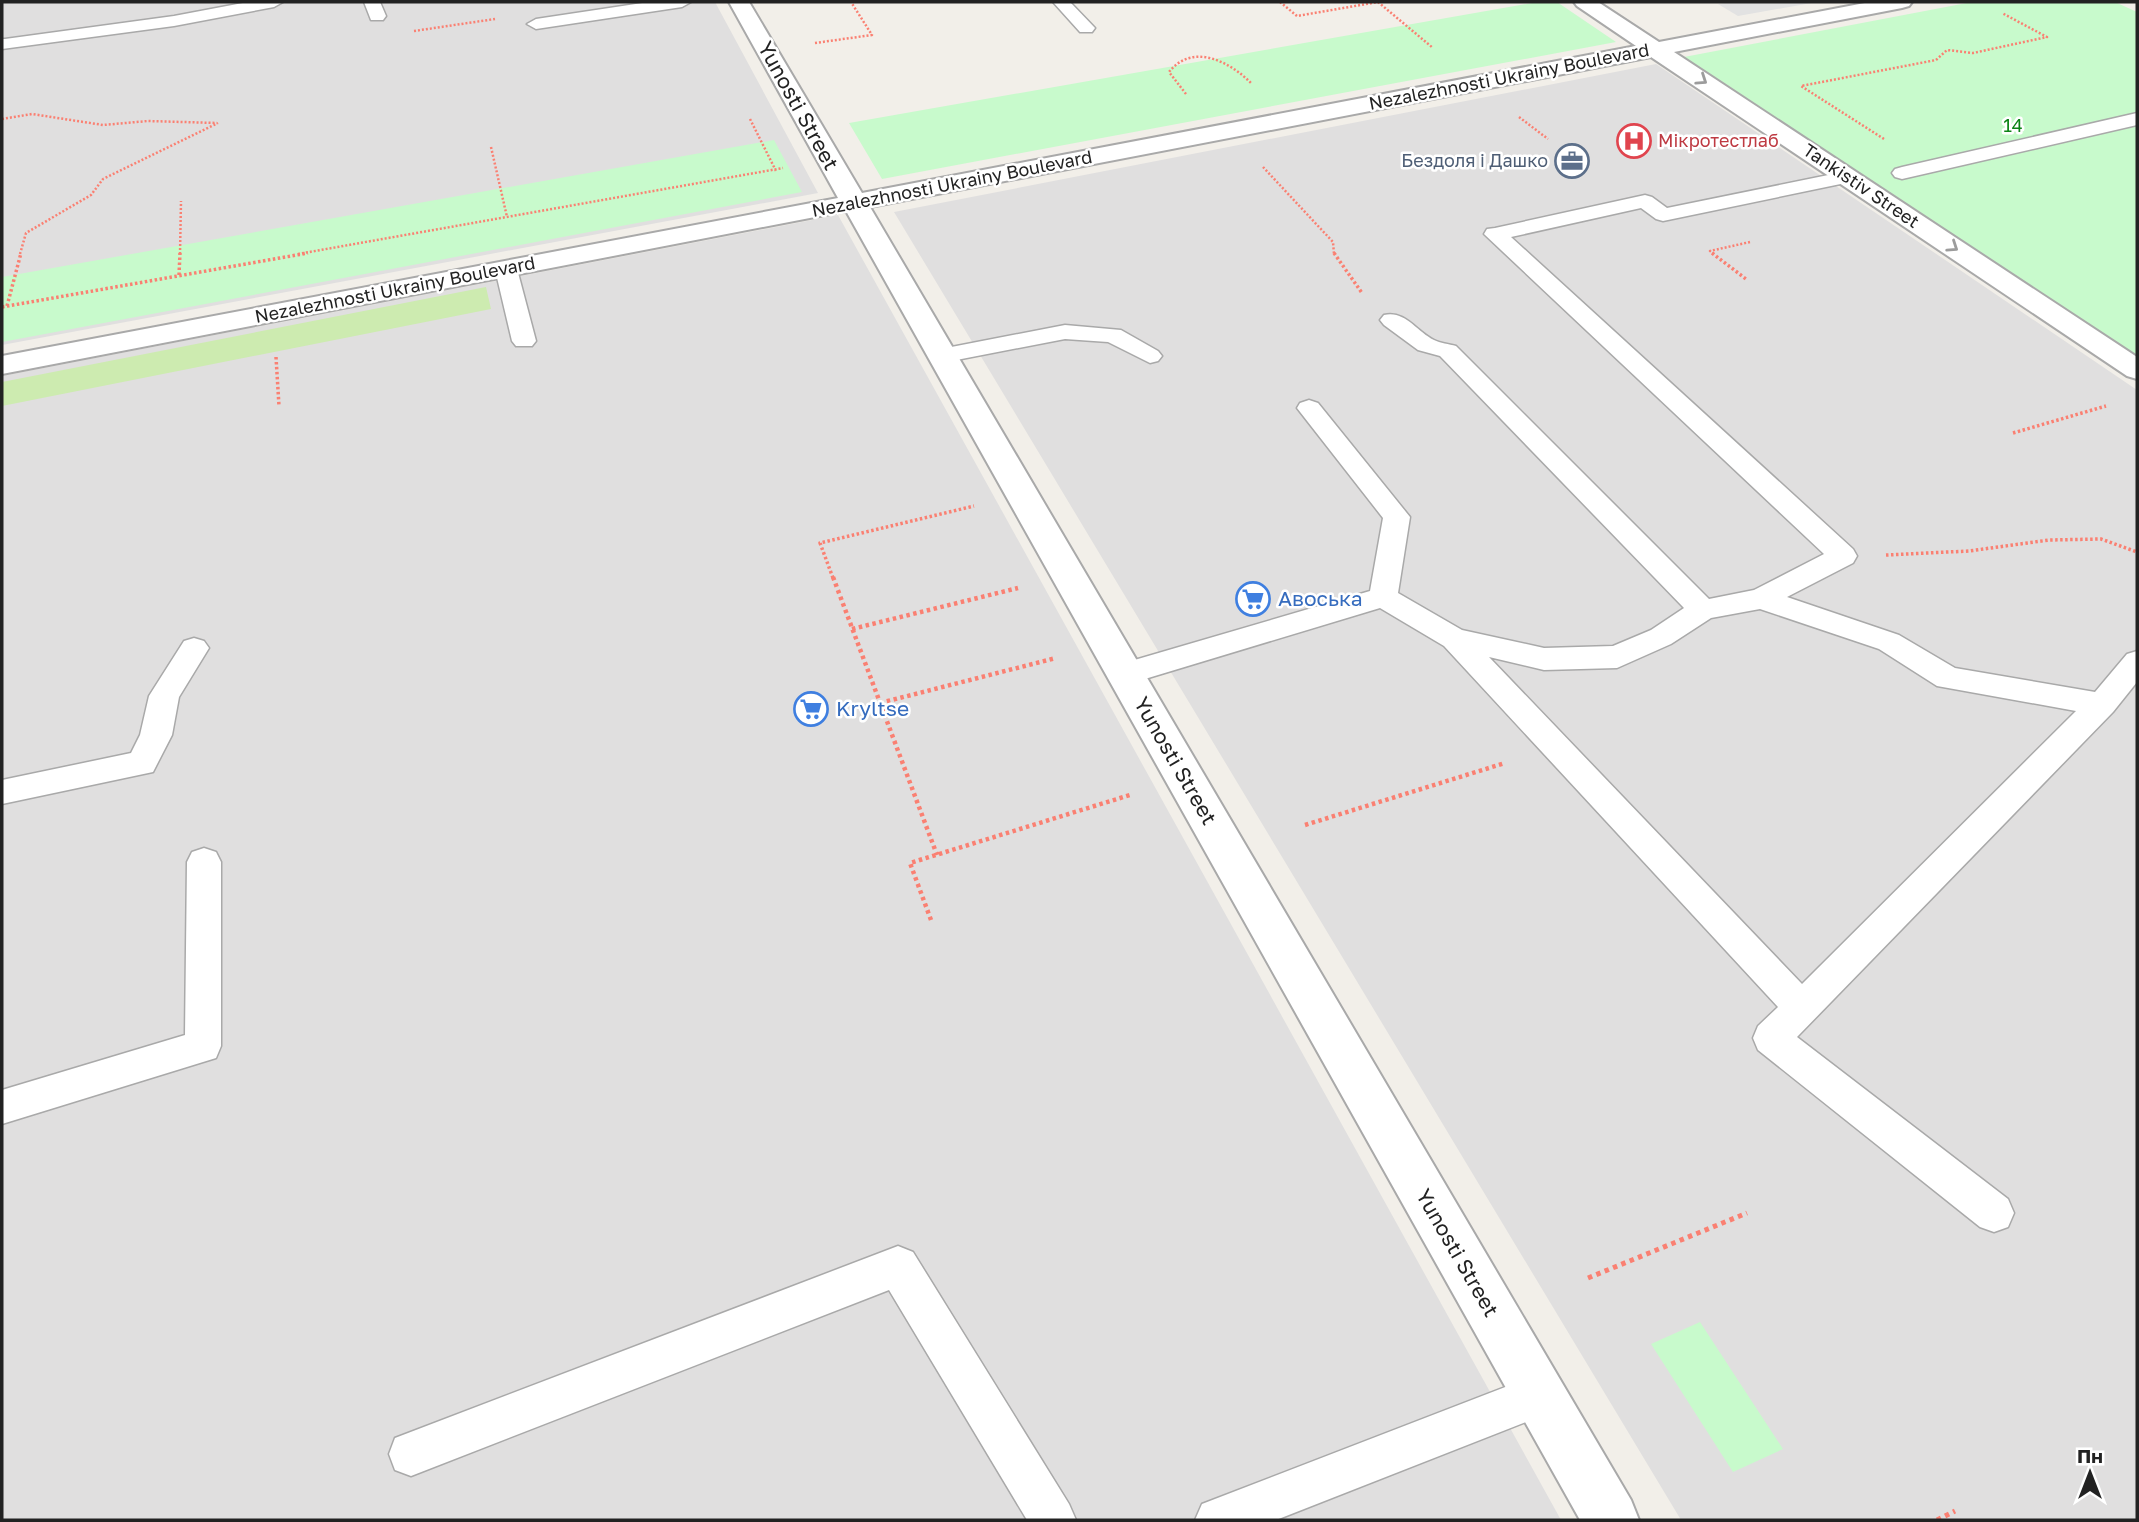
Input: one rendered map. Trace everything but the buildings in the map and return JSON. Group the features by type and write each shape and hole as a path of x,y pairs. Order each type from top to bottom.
{"street":[{"name":"Yunosti Street","path":"739,2 1611,1520"},
{"name":"Tankistiv Street","path":"1584,2 2137,370"},
{"name":"Nezalezhnosti Ukrainy Boulevard","path":"2,365 1902,2"}],"lane":[{"path":"5,44 174,21 274,2"},
{"path":"536,24 682,2"},
{"path":"1061,2 1086,28"},
{"path":"1902,173 2137,119"},
{"path":"1454,639 1544,659 1617,657 1661,637 1703,610 1761,599 1843,556 1495,234 1645,201 1662,215 1848,177"},
{"path":"506,269 524,341"},
{"path":"1392,320 1426,345 1448,351 1703,610"},
{"path":"942,356 1065,332 1113,335 1150,356"},
{"path":"1310,408 1397,517 1383,597"},
{"path":"1125,674 1196,651 1327,616 1383,597 1454,639 1802,1008"},
{"path":"1761,599 1889,642 1948,678 2102,704"},
{"path":"2,792 142,763 156,735 164,695 194,649"},
{"path":"1994,1213 1771,1038 2102,704 2137,663"},
{"path":"2,1107 203,1046 204,862"},
{"path":"411,1454 898,1266 1053,1520"},
{"path":"1218,1520 1539,1396"}],"path":[{"path":"807,45 872,35 851,2"},
{"path":"1280,2 1297,16 1378,2 1476,83"},
{"path":"1929,167 1801,86 1936,60 1947,50 1973,52 2047,37 2002,13"},
{"path":"1186,94 1169,72 1175,64 1189,59 1224,61 1251,83"},
{"path":"745,109 798,213"},
{"path":"2,119 32,114 103,125 148,121 218,124 127,164 103,179 92,195 26,233 7,306"},
{"path":"491,147 507,217"},
{"path":"1262,166 1333,242 1334,256 1366,300 1392,320"},
{"path":"180,275 181,201"},
{"path":"1746,279 1710,251 1761,240"},
{"path":"276,357 279,406"},
{"path":"2013,433 2114,403"},
{"path":"937,855 820,543 976,506"},
{"path":"1843,556 1969,551 2049,540 2101,539 2137,552"},
{"path":"852,629 1019,588"},
{"path":"880,703 1056,658"},
{"path":"1305,825 1464,775"},
{"path":"931,920 910,863 1129,795"},
{"path":"1588,1278 1747,1213"},
{"path":"1937,1520 1955,1511"}],"shaded area":[{"path":"2,2 715,2 818,193 2,345"},
{"path":"1817,2 1738,16 1718,4"},
{"path":"1656,64 2137,390 2137,1520 1681,1520 894,212"},
{"path":"838,215 1561,1520 2,1520 2,376"}],"green space":[{"path":"1538,2 1557,2 1616,42 882,179 849,123"},
{"name":"14","path":"1972,2 2115,2 2137,12 2137,356 1684,57"},
{"path":"774,140 802,192 2,342 2,277"},
{"path":"486,287 491,309 2,406 2,382"},
{"path":"1700,1322 1783,1449 1733,1472 1651,1344"}],"place":[{"name":"Мікротестлаб","path":"1634,141"},
{"name":"Бездоля і Дашко","path":"1572,161"},
{"name":"Авоська","path":"1253,599"},
{"name":"Kryltse","path":"811,709"}]}
